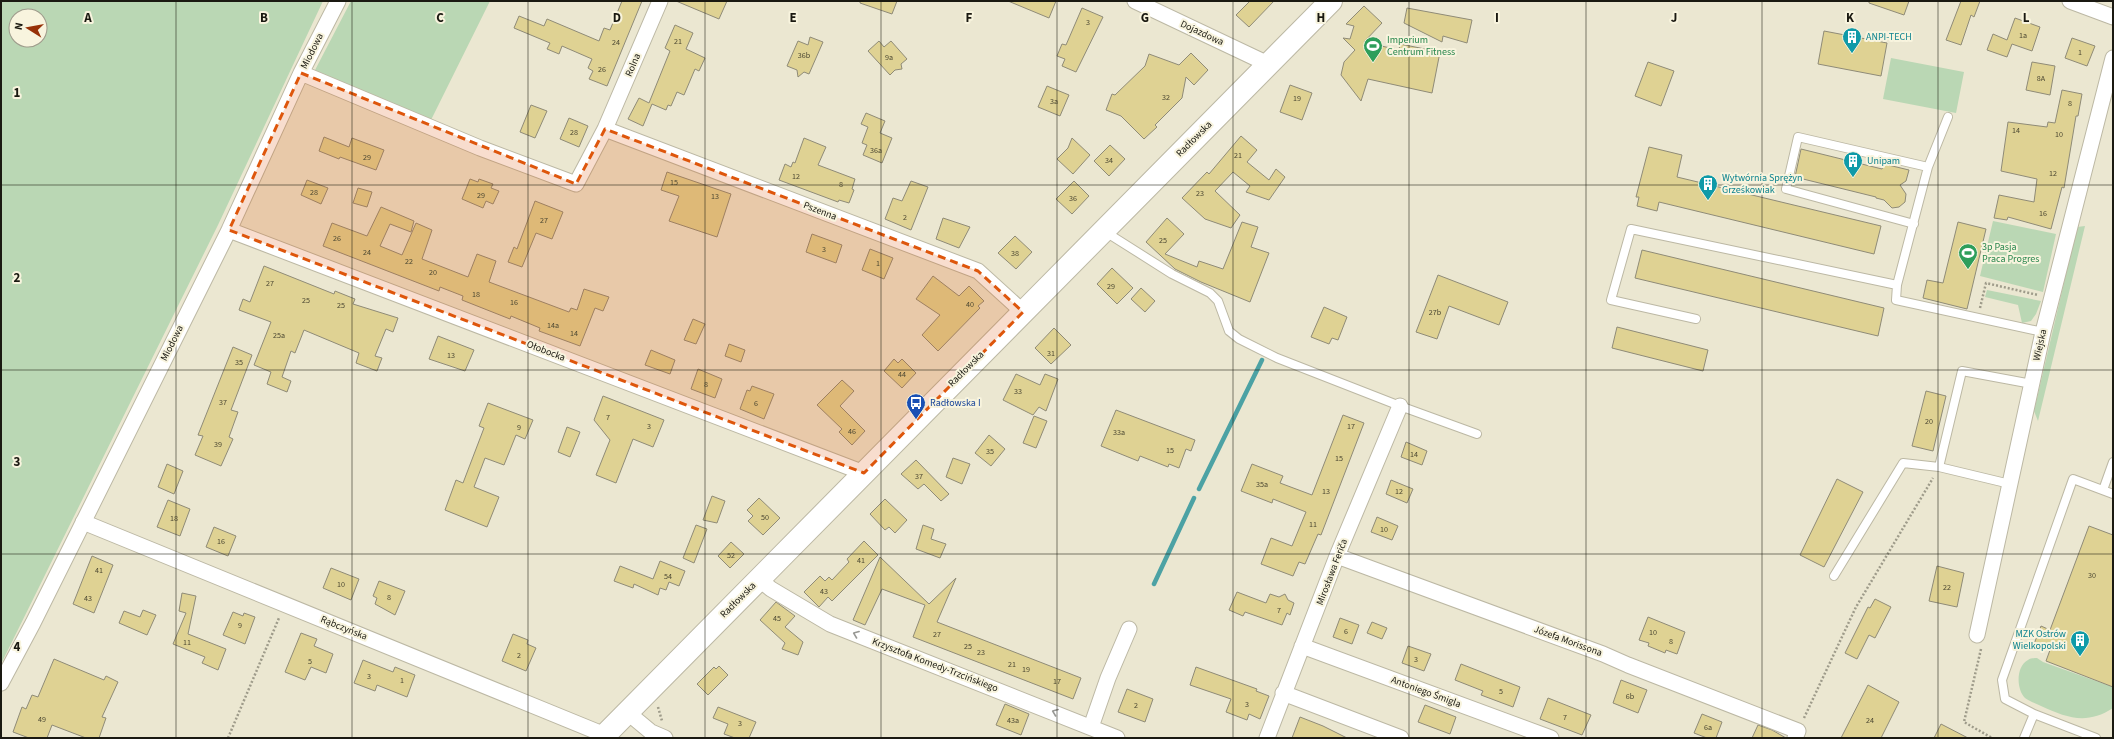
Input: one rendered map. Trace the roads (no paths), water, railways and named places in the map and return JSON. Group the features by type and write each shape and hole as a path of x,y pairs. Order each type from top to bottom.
{"street":[{"name":"Miodowa","path":"1,683 33,623 229,230 301,73 338,1"},
{"name":"Rolna","path":"301,73 472,145 576,184 605,129 660,1"},
{"name":"Dojazdowa","path":"1135,1 1268,64"},
{"name":"Radłowska","path":"603,736 1331,1"},
{"path":"2070,1 2113,17"},
{"name":"Wiejska","path":"1977,636 2043,332 2113,58"},
{"name":"Pszenna","path":"605,129 978,271 1023,312"},
{"name":"Ołobocka","path":"229,230 864,473"},
{"name":"Mirosława Feriča","path":"1267,738 1283,693 1337,556 1400,406"},
{"name":"Rąbczyńska","path":"83,522 603,736"},
{"name":"Józefa Morissona","path":"1337,556 1603,654 1797,735"},
{"name":"Krzysztofa Komedy-Trzcińskiego","path":"759,579 771,589 830,624 1117,738"},
{"path":"1091,727 1108,678 1129,629"},
{"name":"Antoniego Śmigla","path":"1302,646 1551,738"},
{"path":"1283,693 1401,738"},
{"path":"627,712 651,732 664,738"}],"lane":[{"path":"1948,117 1928,167 1897,285 1896,300 2043,332"},
{"path":"1914,224 1786,189 1796,144 1798,137 1928,167"},
{"path":"1696,319 1611,300 1631,228 1897,285"},
{"path":"1104,231 1172,274 1210,293 1218,301 1230,331 1239,339 1277,358 1477,434"},
{"path":"1939,467 1962,371 2032,384"},
{"path":"2102,490 2113,462"},
{"path":"1834,576 1903,463 1939,467 2010,484"},
{"path":"2096,738 2034,714 2005,699 2002,680 2073,479 2113,494"},
{"path":"2024,738 2034,714"}],"waterway":[{"path":"1199,489 1262,360"},
{"path":"1154,584 1194,498"}],"place":[{"name":"ANPI-TECH","path":"1852,54"},
{"name":"Imperium Centrum Fitness","path":"1373,63"},
{"name":"Unipam","path":"1853,178"},
{"name":"Wytwórnia Sprężyn Grześkowiak","path":"1708,201"},
{"name":"3p Pasja Praca Progres","path":"1968,270"},
{"name":"Radłowska I","path":"916,420"},
{"name":"MZK Ostrów Wielkopolski","path":"2080,657"}]}
